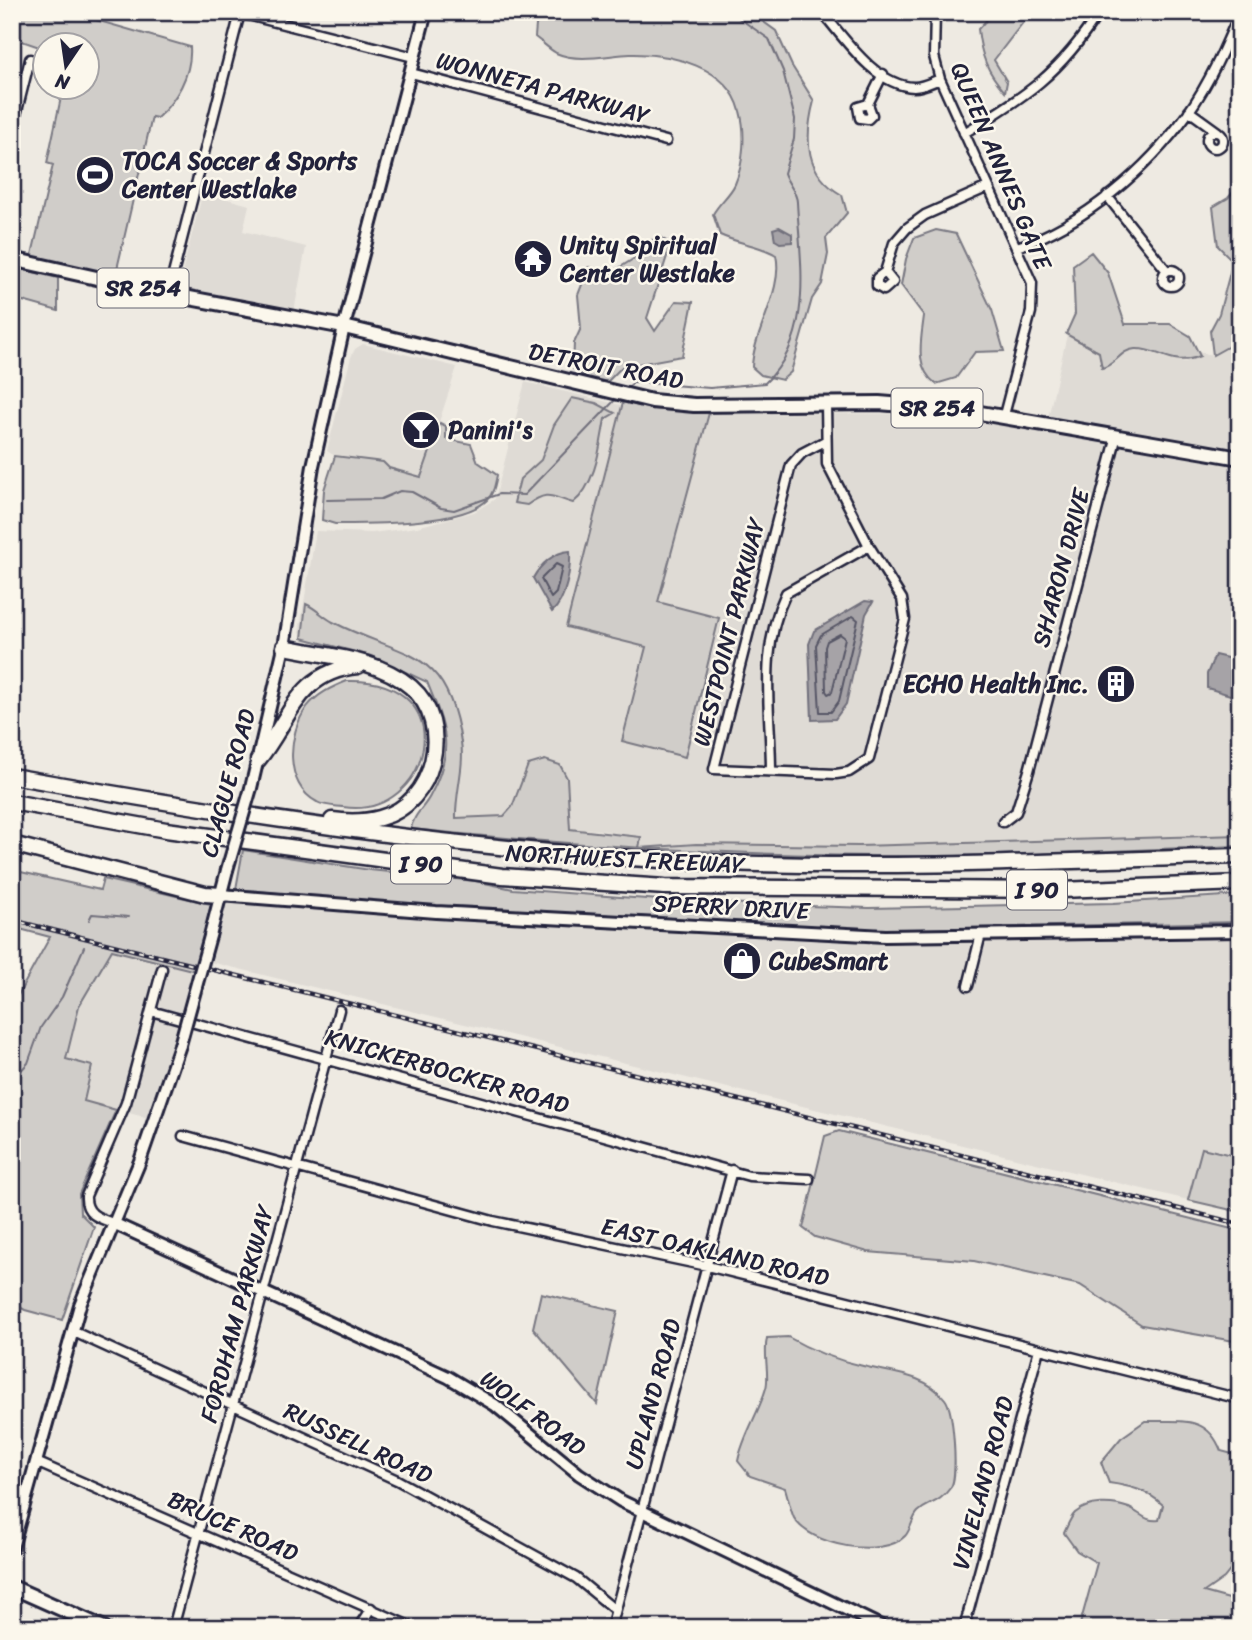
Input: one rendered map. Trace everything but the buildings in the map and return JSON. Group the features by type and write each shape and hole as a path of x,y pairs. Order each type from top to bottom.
{"highway":[{"path":"263,819 300,817 346,822 382,818 419,791 430,772 435,749 433,725 413,689 388,671 284,647"},
{"path":"258,760 287,711 313,681 348,667 371,665"},
{"name":"NORTHWEST FREEWAY","path":"12,776 263,819 433,842 726,863 959,865 1240,856"},
{"name":"NORTHWEST FREEWAY","path":"12,802 166,831 502,876 652,886 1060,890 1240,883"},
{"path":"12,844 205,894 221,895"}],"main road":[{"name":"DETROIT ROAD","path":"12,259 168,294 344,327 630,397 694,405 879,403 1004,415 1116,439 1240,458"},
{"path":"13,1590 104,1628"}],"street":[{"name":"CLAGUE ROAD","path":"12,1548 72,1331 140,1161 180,1045 251,788 284,647 313,466 344,327 426,12"},
{"path":"822,12 861,59 883,74 914,87 940,79"},
{"name":"QUEEN ANNES GATE","path":"935,12 934,56 940,79 1032,283 1033,297 1004,415"},
{"path":"964,133 1005,109 1057,69 1099,12"},
{"path":"1017,247 1057,229 1107,196 1158,149 1189,111 1218,63 1240,12"},
{"path":"168,294 238,13 414,57"},
{"path":"12,131 30,59"},
{"name":"WONNETA PARKWAY","path":"411,73 666,141"},
{"path":"868,104 883,74"},
{"path":"1189,111 1218,132"},
{"path":"885,272 894,243 906,228 925,215 988,187"},
{"path":"1107,196 1167,271"},
{"name":"WESTPOINT PARKWAY","path":"825,441 802,453 791,465 714,769 849,772 869,759 905,619 902,599 869,546 827,464 826,404"},
{"name":"SHARON DRIVE","path":"1003,822 1016,813 1029,771 1116,439"},
{"path":"771,771 767,656 780,604 786,593 869,546"},
{"name":"SPERRY DRIVE","path":"221,895 436,912 834,934 1240,931"},
{"path":"968,986 981,934"},
{"path":"113,1223 92,1215 86,1196 126,1103 162,969"},
{"name":"FORDHAM PARKWAY","path":"173,1628 338,1010"},
{"name":"KNICKERBOCKER ROAD","path":"151,1011 749,1175 809,1179"},
{"name":"EAST OAKLAND ROAD","path":"183,1136 506,1224 707,1266 1240,1399"},
{"name":"UPLAND ROAD","path":"611,1628 732,1170"},
{"name":"WOLF ROAD","path":"113,1223 472,1390 516,1421 579,1475 641,1513 886,1628"},
{"name":"RUSSELL ROAD","path":"72,1331 397,1480 576,1578 615,1610"},
{"name":"VINELAND ROAD","path":"964,1628 1039,1349"},
{"name":"BRUCE ROAD","path":"36,1462 414,1628"},
{"path":"358,1628 371,1608"}],"shaded area":[{"name":"TOCA Soccer & Sports Center Westlake","path":"12,12 68,12 190,47 188,67 181,86 164,111 157,118 152,117 114,282 30,263 53,165 47,163 60,102 102,102 102,32 32,32 32,45 16,39 12,33"},
{"path":"546,12 750,12 776,31 792,66 814,101 809,142 814,166 821,177 842,195 847,213 826,238 828,254 822,284 812,299 791,372 782,380 761,375 752,367 757,340 776,282 776,255 720,235 713,214 735,184 742,157 742,119 734,96 724,83 711,73 680,60 646,54 574,58 556,53 535,37 536,25"},
{"path":"994,12 1031,12 994,60 1007,82 1005,92 989,70 979,39 978,29"},
{"path":"1240,184 1240,340 1213,355 1210,331 1219,314 1233,261 1218,246 1213,207 1228,198"},
{"path":"203,192 249,205 243,231 306,247 293,317 176,295"},
{"path":"936,230 956,234 992,310 1004,351 975,352 956,378 936,384 924,370 922,362 924,316 901,285 906,259 914,238"},
{"path":"658,236 671,244 647,318 655,331 676,301 693,302 682,356 622,367 608,381 597,383 573,369 574,343 581,328 578,295 583,282 575,274 589,267 611,273 641,254 647,244"},
{"path":"1091,252 1108,273 1125,324 1170,324 1190,336 1200,356 1181,360 1135,349 1102,368 1099,352 1066,334 1075,314 1073,265"},
{"path":"12,267 58,278 58,311 12,298"},
{"path":"1067,335 1099,352 1102,367 1113,365 1125,351 1137,349 1185,362 1199,356 1198,352 1213,355 1240,341 1240,452 1048,418"},
{"path":"363,344 457,367 421,477 389,468 383,462 335,456 327,451 351,357 355,349"},
{"path":"525,382 624,406 566,627 646,647 709,413 919,414 971,419 1240,467 1240,835 859,846 696,844 639,849 640,837 599,830 441,823 455,758 436,684 372,646 299,632 316,531 372,533 417,527 474,512 495,499"},
{"path":"572,398 596,403 615,413 605,419 599,453 587,486 573,503 545,496 527,505 514,503 520,479 541,460 554,425"},
{"path":"623,402 650,409 709,413 658,602 719,618 685,757 622,741 646,647 566,627"},
{"path":"440,423 446,426 446,439 471,444 478,462 497,475 493,491 487,500 475,508 437,519 370,524 335,524 322,520 324,490 335,456 383,462 389,468 421,477"},
{"path":"306,604 333,622 418,659 433,671 445,687 454,710 462,751 456,818 504,816 512,807 528,765 545,760 560,765 567,778 570,829 641,837 639,848 411,829 438,780 445,752 443,726 427,682 371,656 302,638"},
{"path":"347,681 385,686 409,701 421,723 423,748 415,772 398,793 374,805 343,807 320,803 306,794 294,772 293,744 300,718 315,698"},
{"path":"1240,835 1240,846 977,856 806,855 643,848 696,844 859,846"},
{"path":"243,850 370,870 475,881 513,889 687,902 869,908 1113,903 1240,895 1240,922 874,930 441,908 236,889"},
{"path":"12,870 100,890 103,879 211,904 196,971 112,950 79,1006 66,1059 92,1066 84,1101 116,1110 79,1194 80,1213 94,1227 62,1320 25,1310 12,1303 12,1006 50,937 12,927"},
{"path":"223,897 874,930 1240,924 1240,1157 1202,1148 1188,1200 206,961"},
{"path":"112,950 196,971 152,1119 83,1101 66,1060 79,1006"},
{"path":"839,1131 1240,1231 1240,1342 1142,1325 1080,1285 974,1261 868,1252 815,1237 803,1228 825,1136"},
{"path":"1202,1148 1240,1157 1240,1212 1188,1200"},
{"path":"541,1293 618,1311 597,1404 533,1328"},
{"path":"788,1337 834,1358 918,1379 945,1399 951,1416 954,1443 951,1487 942,1497 918,1512 905,1536 895,1543 864,1548 830,1542 815,1536 802,1528 794,1518 785,1488 750,1476 738,1461 766,1388 767,1338"},
{"path":"1145,1421 1191,1422 1208,1431 1221,1451 1240,1456 1240,1558 1224,1578 1204,1592 1240,1602 1240,1628 1079,1628 1097,1563 1077,1551 1064,1533 1073,1515 1087,1506 1109,1504 1129,1508 1150,1520 1159,1520 1163,1505 1138,1490 1109,1483 1101,1462 1121,1438"}],"water":[{"path":"779,227 792,234 792,242 780,243 775,240 773,229"},
{"path":"570,551 567,584 561,600 552,612 533,578 548,560"},
{"path":"865,601 873,602 866,614 846,704 835,719 812,720 809,644 814,631"},
{"path":"1215,655 1240,661 1240,698 1207,688 1207,674"}],"waterway":[{"path":"627,388 634,382 710,388 765,383 781,364 792,343 798,321 801,273 797,202 784,173 794,139 795,119 783,71 769,39 730,12"},
{"path":"327,500 381,499 400,491 412,492 441,508 454,510 499,494 524,495 616,399"},
{"path":"89,920 92,914 129,917"},
{"path":"12,1080 28,1063 41,1027 62,997 84,947"}],"railway":[{"path":"12,920 1240,1224"}],"place":[{"name":"TOCA Soccer & Sports Center Westlake","path":"95,175"},
{"name":"Unity Spiritual Center Westlake","path":"533,259"},
{"name":"Panini's","path":"421,430"},
{"name":"ECHO Health Inc.","path":"1116,684"},
{"name":"CubeSmart","path":"742,961"}]}
